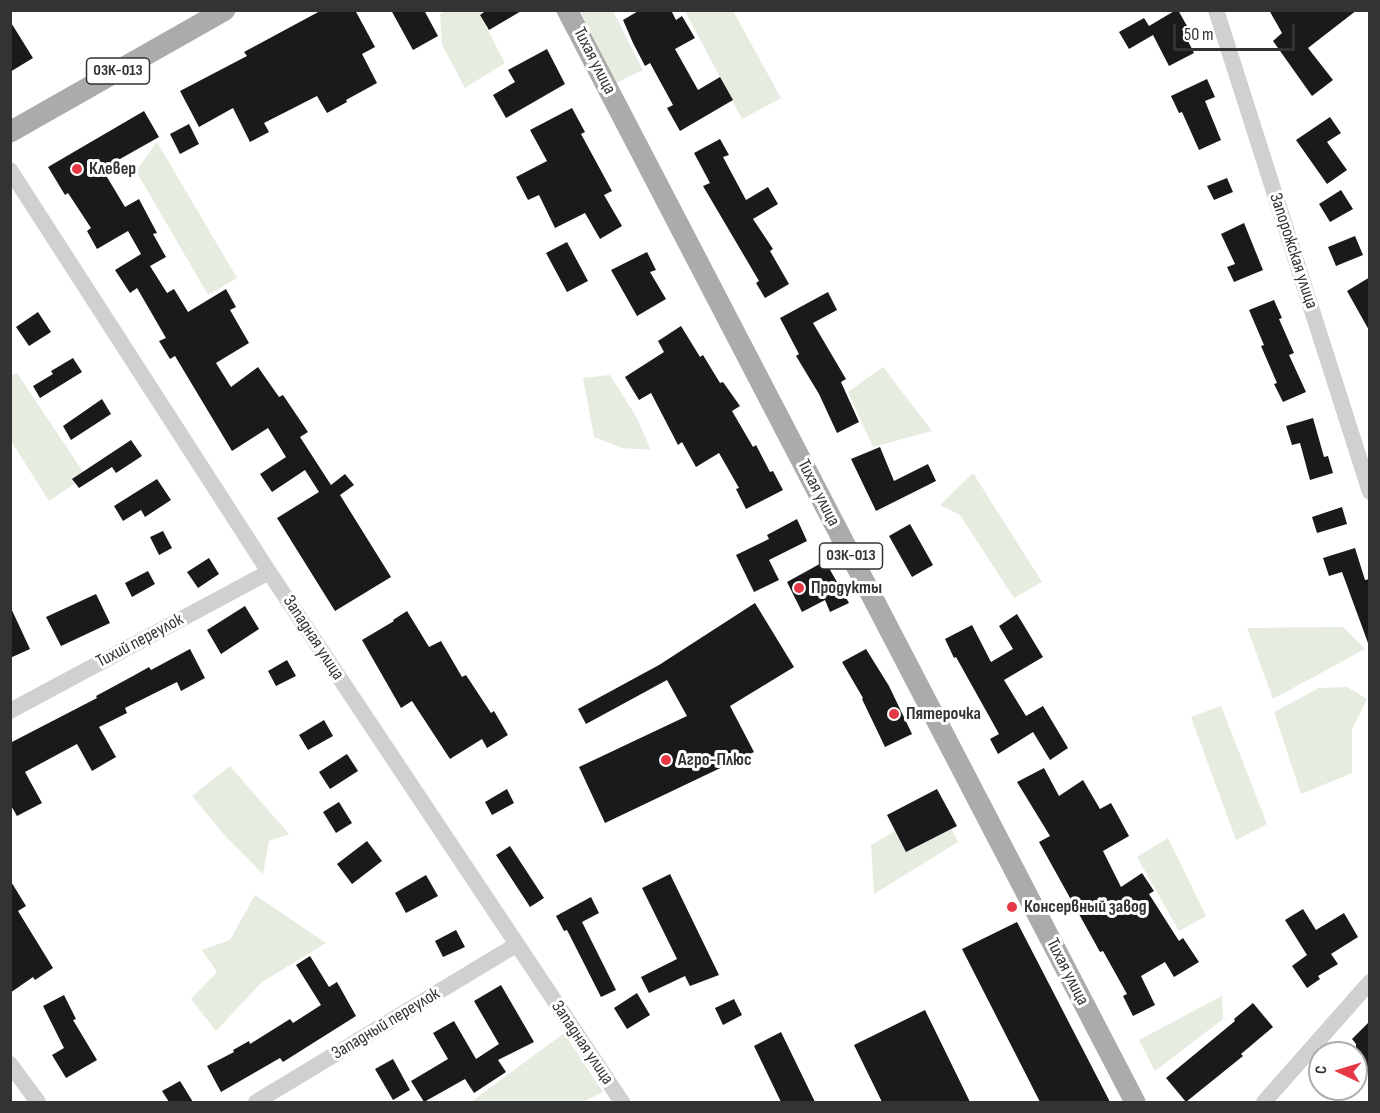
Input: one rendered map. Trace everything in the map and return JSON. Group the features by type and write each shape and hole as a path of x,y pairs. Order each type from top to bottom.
{"main road":[{"name":"03К-013","path":"10,132 225,10"},
{"name":"Тихая улица","path":"567,10 1135,1102"}],"street":[{"name":"Запорожская улица","path":"1216,10 1370,492"},
{"name":"Западная улица","path":"10,170 269,572 622,1102"},
{"name":"Тихий переулок","path":"10,711 269,572"},
{"name":"Западный переулок","path":"256,1102 516,945"},
{"path":"1264,1102 1370,982"},
{"path":"10,1064 38,1102"}],"shaded area":[{"path":"445,11 487,11 480,15 505,63 465,88 442,45 440,14"},
{"path":"580,11 613,11 643,70 616,83"},
{"path":"685,11 733,11 781,98 742,119"},
{"path":"157,142 237,278 208,295 136,171"},
{"path":"883,367 932,431 873,447 848,392"},
{"path":"17,373 86,476 49,501 11,441 10,376"},
{"path":"610,375 637,418 651,450 622,448 594,437 583,378"},
{"path":"973,473 1042,582 1014,598 960,515 940,505"},
{"path":"1343,627 1365,649 1273,699 1247,628"},
{"path":"1347,687 1367,699 1352,729 1352,773 1301,794 1274,712 1319,688"},
{"path":"1221,706 1267,824 1236,840 1191,717"},
{"path":"230,766 289,834 269,841 263,874 227,838 192,796"},
{"path":"940,805 958,842 874,894 871,845"},
{"path":"1168,838 1206,916 1179,931 1137,857"},
{"path":"255,895 326,943 262,982 216,1031 191,999 217,972 202,950 230,940"},
{"path":"1222,996 1223,1019 1155,1071 1139,1040"},
{"path":"564,1033 603,1092 583,1102 471,1102"}],"building":[{"path":"322,10 355,10 375,47 362,54 377,83 327,113 317,96 264,123 269,132 250,142 233,108 199,127 180,91 247,56 244,52"},
{"path":"391,10 424,10 438,36 413,50"},
{"path":"487,10 523,10 489,30 480,15"},
{"path":"640,10 671,10 676,20 682,16 695,38 675,49 698,90 720,77 733,100 680,131 667,108 673,105 650,63 645,66 623,20"},
{"path":"1176,10 1187,26 1182,29 1194,53 1169,66 1153,35 1129,49 1119,32 1144,18 1149,26"},
{"path":"1269,10 1357,10 1308,48 1333,80 1312,96 1273,41 1282,33"},
{"path":"10,21 33,58 10,72"},
{"path":"547,49 565,84 506,118 493,95 515,82 508,70"},
{"path":"1207,79 1215,97 1205,101 1221,140 1199,150 1182,112 1179,113 1171,96"},
{"path":"572,108 585,132 581,134 612,191 604,195 622,226 600,239 585,213 555,228 539,195 528,200 516,177 547,161 530,130"},
{"path":"144,111 159,137 104,168 106,170 104,172 125,207 139,199 157,233 153,234 166,257 150,266 167,293 174,289 188,312 226,289 236,307 230,310 249,343 216,363 231,387 258,367 279,397 283,395 308,432 300,437 331,485 345,474 354,485 340,495 391,577 335,611 277,518 319,492 305,470 272,492 260,474 286,457 268,428 232,451 175,356 170,359 159,341 166,338 137,288 130,293 115,270 141,254 128,231 97,249 87,231 91,228 68,193 65,195 48,167"},
{"path":"1330,117 1341,133 1327,142 1347,170 1327,184 1296,140"},
{"path":"189,124 199,144 180,154 170,134"},
{"path":"720,139 729,155 723,157 746,200 768,187 778,204 753,219 773,249 770,251 789,284 765,298 756,283 759,281 703,186 710,183 694,153"},
{"path":"1227,178 1233,192 1214,200 1207,186"},
{"path":"1341,190 1353,209 1330,222 1319,204"},
{"path":"1244,223 1263,270 1234,282 1227,267 1235,264 1221,234"},
{"path":"1355,236 1363,255 1336,266 1328,247"},
{"path":"567,242 588,281 567,292 546,253"},
{"path":"647,252 656,270 650,272 666,299 637,316 611,270"},
{"path":"1370,277 1370,332 1347,291"},
{"path":"828,292 837,310 813,323 846,379 841,382 859,422 837,433 819,394 796,356 799,354 780,318"},
{"path":"1274,300 1282,318 1279,319 1294,353 1289,355 1306,392 1283,402 1274,384 1277,383 1249,310"},
{"path":"38,312 51,332 29,346 16,327"},
{"path":"681,326 700,357 703,355 720,383 723,382 740,406 732,411 753,447 756,445 770,472 773,471 783,490 746,509 736,489 739,488 719,453 696,467 682,442 678,445 651,393 639,400 625,377 664,352 658,341"},
{"path":"73,358 82,372 40,398 33,386 53,374 51,371"},
{"path":"102,399 111,414 71,440 63,426"},
{"path":"1313,418 1324,457 1328,456 1333,473 1310,480 1300,443 1292,445 1286,426"},
{"path":"131,440 142,456 116,473 112,467 79,488 72,479"},
{"path":"880,447 894,481 928,464 936,481 876,511 851,459"},
{"path":"157,479 171,500 145,517 141,510 123,521 114,506"},
{"path":"1342,507 1347,524 1317,533 1312,517"},
{"path":"797,519 807,541 769,560 779,580 754,592 736,555 769,539 767,535"},
{"path":"910,524 933,565 912,577 889,536"},
{"path":"163,531 172,548 159,555 150,537"},
{"path":"1355,548 1365,580 1370,579 1370,643 1368,643 1342,572 1329,576 1323,558"},
{"path":"209,558 219,574 198,588 187,572"},
{"path":"825,561 849,603 830,612 825,600 802,612 787,582"},
{"path":"148,571 155,584 132,597 125,583"},
{"path":"96,594 110,623 61,646 46,617"},
{"path":"755,603 794,667 730,706 754,752 605,823 579,767 687,716 667,680 586,724 578,709 659,665"},
{"path":"10,606 30,649 10,658"},
{"path":"245,606 259,629 221,654 207,630"},
{"path":"407,611 429,647 441,641 462,677 466,675 491,713 494,711 508,735 487,748 482,739 450,759 412,701 401,708 362,640"},
{"path":"1017,614 1043,657 1004,680 1026,716 1043,706 1068,748 1050,760 1033,732 998,754 990,739 999,734 945,639 972,625 991,662 1013,649 999,626"},
{"path":"190,649 205,678 181,691 177,682 125,708 127,713 99,727 116,757 92,771 77,744 25,772 42,803 17,816 10,804 10,743 97,698 96,696 149,667 151,670"},
{"path":"866,649 889,686 912,734 885,747 863,698 842,662"},
{"path":"287,660 296,676 276,686 268,671"},
{"path":"324,720 333,736 308,750 299,735"},
{"path":"347,754 358,771 330,789 319,772"},
{"path":"1044,768 1059,796 1083,780 1100,809 1111,803 1129,836 1103,851 1121,887 1142,873 1154,891 1149,894 1179,941 1183,938 1199,962 1174,977 1165,962 1141,976 1155,1005 1133,1016 1123,996 1127,994 1103,951 1100,952 1039,842 1050,836 1017,782"},
{"path":"507,789 514,803 492,815 485,802"},
{"path":"937,789 957,826 906,852 887,815"},
{"path":"339,802 352,823 336,833 323,812"},
{"path":"367,841 382,861 352,884 337,864"},
{"path":"510,846 544,898 530,907 496,855"},
{"path":"670,874 719,975 690,986 685,976 649,993 641,977 677,959 642,888"},
{"path":"426,875 438,896 406,913 395,893"},
{"path":"10,880 26,906 18,911 53,968 35,980 33,977 10,993"},
{"path":"591,897 599,913 582,922 616,990 601,997 567,930 564,931 556,916"},
{"path":"1303,909 1316,930 1344,913 1358,937 1331,954 1338,964 1318,976 1320,979 1307,988 1292,966 1307,955 1285,920"},
{"path":"1017,922 1110,1102 1040,1102 962,949"},
{"path":"456,930 465,947 443,957 435,941"},
{"path":"310,956 329,987 337,982 356,1016 283,1062 280,1058 221,1092 207,1066 249,1041 250,1044 290,1019 293,1023 321,1005 296,965"},
{"path":"501,985 534,1042 498,1060 506,1072 474,1093 465,1079 424,1102 411,1081 448,1059 433,1033 454,1021 476,1059 499,1044 474,1001"},
{"path":"637,993 650,1015 627,1029 614,1008"},
{"path":"64,995 76,1019 73,1020 97,1060 66,1078 52,1055 64,1048 43,1006"},
{"path":"734,999 742,1015 723,1025 715,1008"},
{"path":"1253,1003 1273,1027 1241,1054 1243,1056 1186,1102 1166,1078 1235,1021 1234,1019"},
{"path":"925,1010 970,1102 882,1102 854,1045"},
{"path":"1370,1021 1370,1070 1368,1072 1368,1041 1352,1039"},
{"path":"781,1032 815,1102 781,1102 754,1046"},
{"path":"393,1059 410,1090 393,1100 375,1069"},
{"path":"180,1081 193,1102 169,1102 162,1091"}],"place":[{"name":"Клевер","path":"77,169"},
{"name":"Продукты","path":"799,588"},
{"name":"Пятерочка","path":"894,714"},
{"name":"Агро-Плюс","path":"666,760"},
{"name":"Консервный завод","path":"1012,907"}]}
